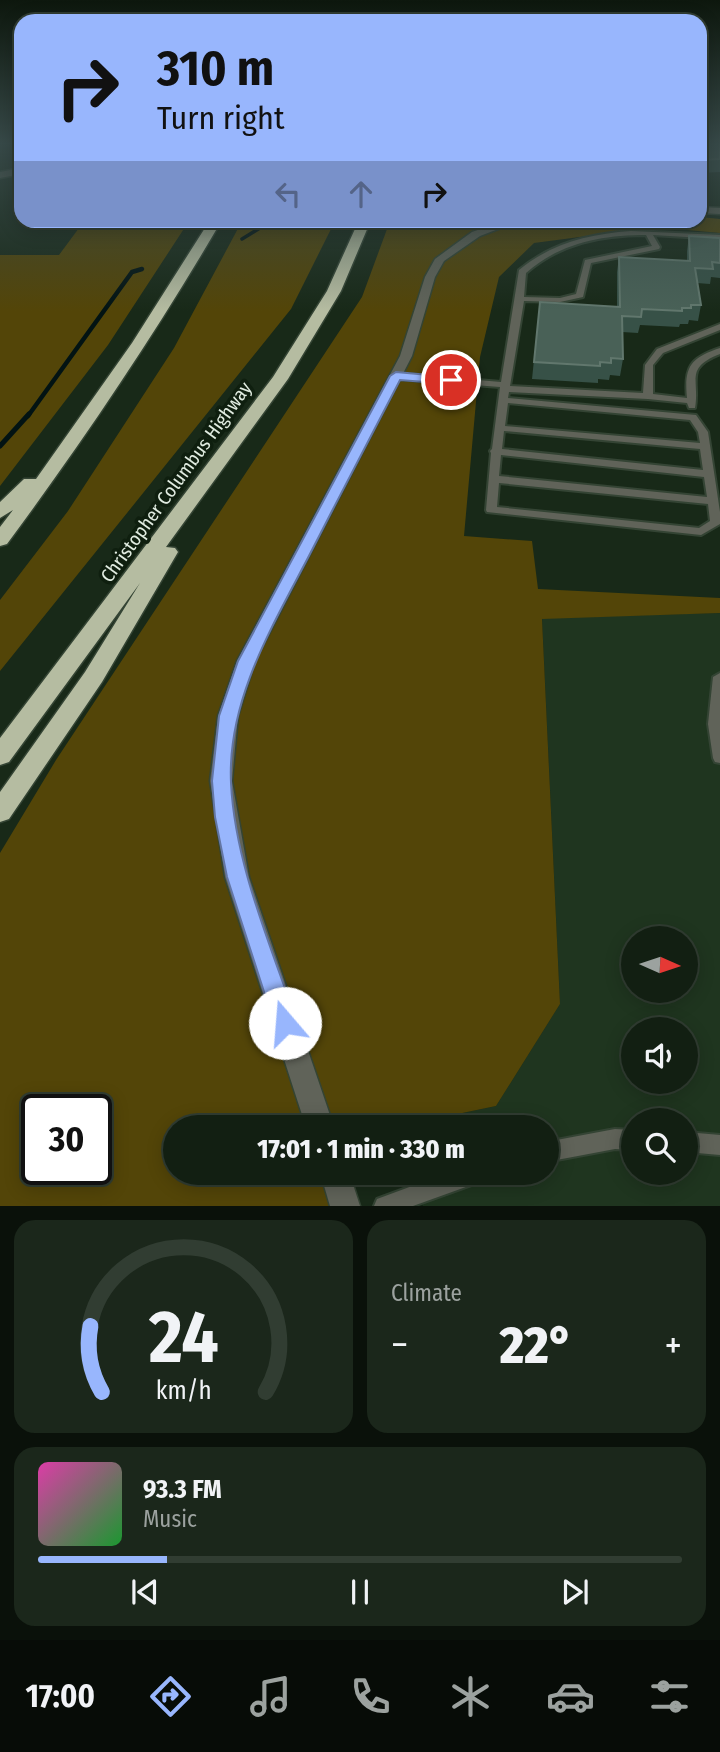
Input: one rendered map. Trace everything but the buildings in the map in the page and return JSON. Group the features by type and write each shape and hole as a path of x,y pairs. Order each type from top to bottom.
{"highway":[{"path":"0,540 81,432 163,311 211,228"},
{"name":"Christopher Columbus Highway","path":"0,756 280,379 334,291 362,228"},
{"path":"0,512 81,432"},
{"path":"0,812 94,677 236,437"}],"street":[{"path":"316,1115 237,877 221,781 228,716 246,661 406,356 430,277 440,259 476,234 494,228"},
{"path":"338,1185 345,1206"}],"lane":[{"path":"520,299 560,300 580,295 588,262 656,247 648,233"},
{"path":"720,237 648,233 592,237 559,247 531,263 522,272 495,451 491,510 701,532 716,522 703,432 693,417 689,372 695,361 720,351"},
{"path":"648,396 649,365 660,351 720,327"},
{"path":"396,376 693,417"},
{"path":"504,391 648,396 691,401"},
{"path":"499,428 705,446"},
{"path":"495,451 709,474"},
{"path":"493,479 713,501"},
{"path":"720,677 715,724 720,758"},
{"path":"559,1150 621,1139"},
{"path":"698,1143 720,1145"},
{"path":"384,1206 444,1185"}],"shaded area":[{"path":"707,218 720,219 720,233 666,228 707,228"},
{"path":"79,228 184,228 108,345 0,486 0,255 59,255"},
{"path":"238,228 332,228 291,309 0,671 0,600 68,511 174,348"},
{"path":"387,228 647,228 534,243 499,277 480,357 464,536 532,541 538,589 720,598 720,613 542,619 560,1004 496,1106 453,1115 163,1115 163,1185 330,1185 335,1206 0,1206 0,853 56,760 362,297"},
{"path":"720,613 720,1206 423,1206 415,1185 559,1185 559,1115 453,1115 496,1106 560,1004 542,618"}],"waterway":[{"path":"242,239 260,228"},
{"path":"28,416 132,272 142,269"},
{"path":"0,446 29,414"}],"route":[{"path":"285,1023 237,877 225,817 221,781 228,716 246,661 396,376 451,380"}]}
